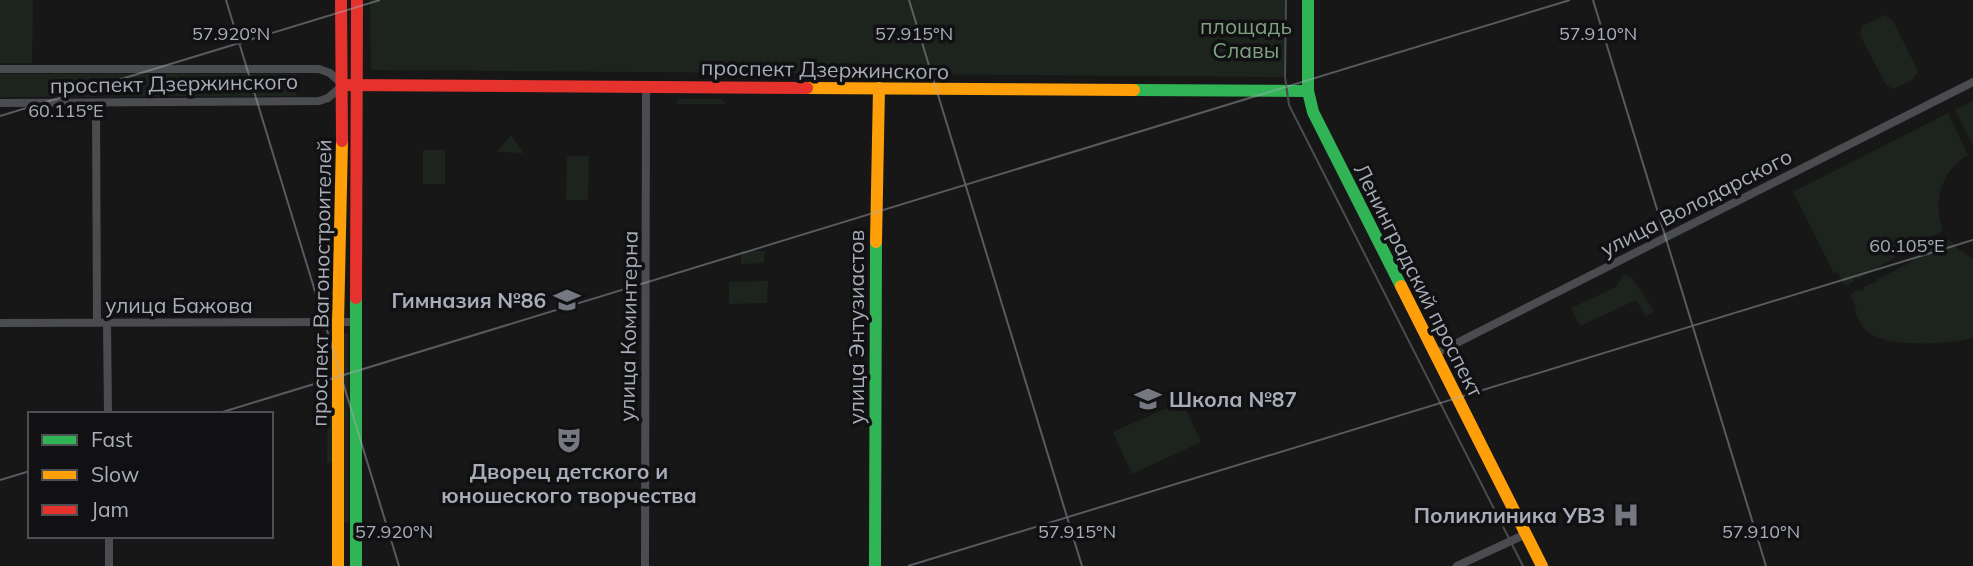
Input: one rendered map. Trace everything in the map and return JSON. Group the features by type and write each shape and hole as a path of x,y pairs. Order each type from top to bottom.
{"main road":[{"name":"проспект Вагоностроителей","path":"338,566 341,0"},
{"name":"проспект Вагоностроителей","path":"356,566 357,0"},
{"name":"Ленинградский проспект","path":"1308,0 1308,91 1313,113 1542,566"},
{"name":"проспект Дзержинского","path":"342,85 1308,91"},
{"name":"улица Энтузиастов","path":"875,566 876,163 879,88"}],"street":[{"name":"проспект Дзержинского","path":"0,69 319,69 330,73 342,85 328,98 320,101 0,103"},
{"name":"улица Володарского","path":"1435,355 1973,82"},
{"name":"улица Коминтерна","path":"645,566 646,87"},
{"path":"96,104 97,323"},
{"name":"улица Бажова","path":"0,323 357,323"},
{"path":"107,323 108,412"},
{"path":"1457,566 1526,534"},
{"path":"109,538 109,566"}],"green space":[{"path":"0,0 33,0 32,63 0,63"},
{"name":"площадь Славы","path":"370,0 1286,0 1285,77 371,70"},
{"path":"1885,15 1893,21 1918,71 1913,79 1893,89 1886,85 1860,35 1862,26"},
{"path":"0,74 297,74 296,96 0,97"},
{"path":"679,99 722,99 726,104 676,104"},
{"path":"1973,101 1973,146 1955,110"},
{"path":"1948,113 1968,155 1951,170 1941,188 1939,209 1943,231 1845,286 1838,272 1834,273 1793,192"},
{"path":"511,135 524,153 497,152"},
{"path":"423,150 445,150 445,184 423,184"},
{"path":"567,156 589,156 588,200 566,200"},
{"path":"1949,239 1973,259 1973,338 1950,342 1905,343 1879,338 1869,333 1860,323 1854,310 1857,308 1850,295"},
{"path":"741,251 765,251 764,263 741,264"},
{"path":"1624,274 1632,278 1654,311 1646,316 1636,300 1580,326 1571,308 1616,287"},
{"path":"768,281 767,303 729,304 729,282"},
{"path":"341,333 348,333 349,523 341,523"},
{"path":"1182,401 1201,442 1132,474 1113,432"},
{"path":"328,411 334,414 333,462 327,464"}],"tram line":[{"path":"1286,0 1285,77 1289,105 1523,566"}],"traffic: fast":[{"path":"1308,0 1308,91 1313,112 1401,286"},
{"path":"1134,90 1308,91"},
{"path":"875,566 876,242"},
{"path":"356,298 356,566"}],"traffic: slow":[{"path":"807,88 1134,90"},
{"path":"876,242 879,88"},
{"path":"338,566 338,323 342,141"},
{"path":"1401,286 1542,566"}],"traffic: jam":[{"path":"341,0 342,141"},
{"path":"356,298 357,0"},
{"path":"343,85 807,88"}],"place":[{"name":"Гимназия №86","path":"567,300"},
{"name":"Школа №87","path":"1148,399"},
{"name":"Дворец детского и юношеского творчества","path":"569,440"},
{"name":"Поликлиника УВЗ","path":"1626,515"}]}
